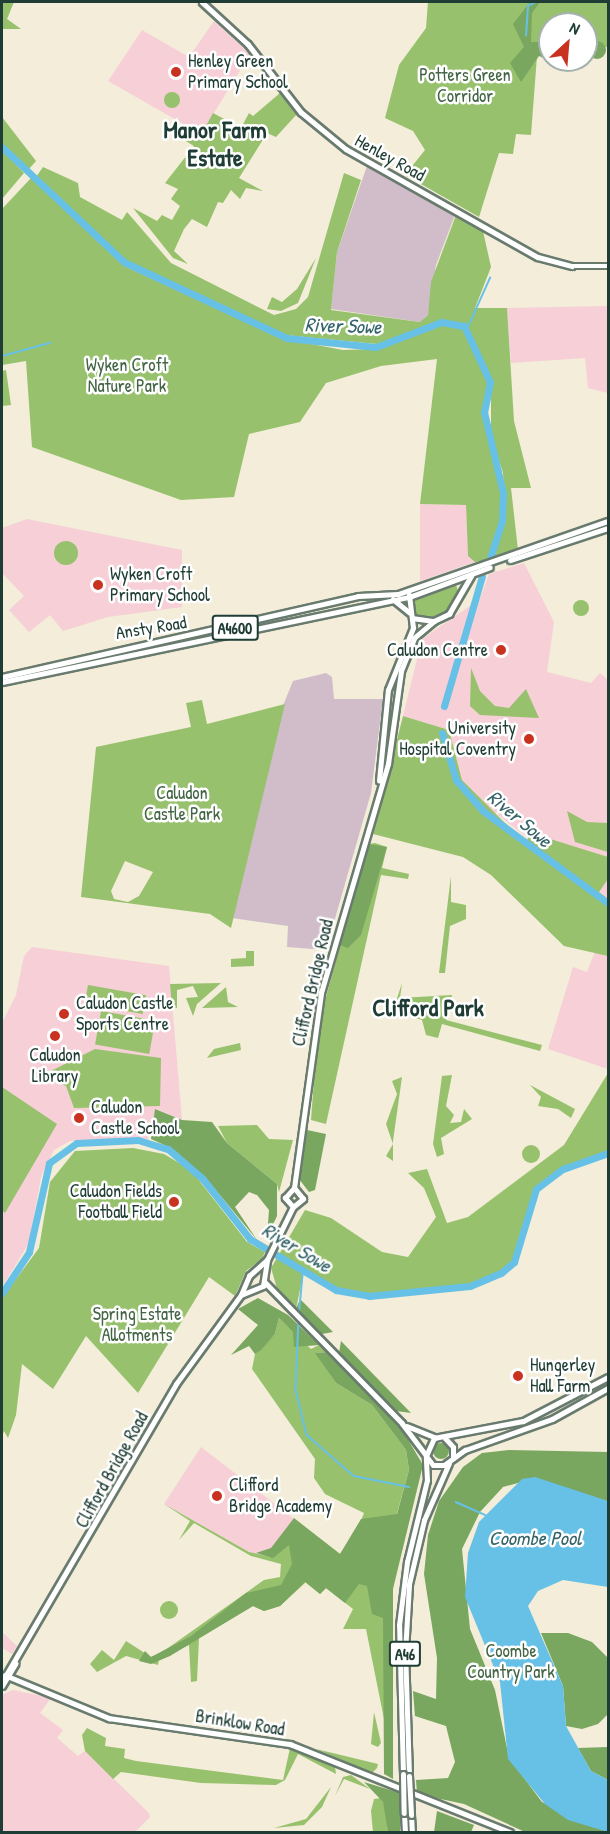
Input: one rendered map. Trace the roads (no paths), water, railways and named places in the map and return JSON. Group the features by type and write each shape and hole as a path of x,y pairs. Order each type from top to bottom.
{"highway":[{"name":"A4600","path":"410,589 609,521"},
{"name":"A4600","path":"392,599 409,597 609,528"},
{"name":"Ansty Road","path":"2,677 120,647 258,622 410,589"},
{"name":"Ansty Road","path":"2,682 392,599"},
{"path":"258,622 292,620"},
{"path":"609,1377 523,1421 436,1438 425,1455 436,1466 552,1419 609,1388"},
{"path":"443,1438 452,1445 451,1460"},
{"name":"A46","path":"412,1833 406,1775 399,1625 406,1562 427,1480 425,1455"},
{"name":"A46","path":"405,1833 405,1652 409,1584 424,1520 451,1460"}],"main road":[{"name":"Henley Road","path":"202,2 248,44 306,117 346,149 538,257 572,266 609,266"},
{"path":"443,579 457,581 462,589 471,576"},
{"path":"410,589 412,618 434,621"},
{"name":"Clifford Bridge Road","path":"294,1188 317,1011 395,731 405,660 419,632 457,606 462,589"},
{"path":"392,599 410,612"},
{"name":"Clifford Bridge Road","path":"379,787 388,690 412,618"},
{"path":"292,1207 285,1198 294,1188 303,1199 292,1207 276,1245 269,1257 255,1272 265,1280 274,1296 402,1423 425,1455"},
{"path":"241,1296 257,1290 265,1280 269,1257"},
{"name":"Clifford Bridge Road","path":"2,1684 176,1384 241,1296 255,1272"},
{"path":"247,1283 257,1290 274,1296"},
{"path":"402,1423 436,1438"},
{"name":"Clifford Bridge Road","path":"7,1677 15,1671 15,1664"},
{"path":"15,1671 23,1684"},
{"name":"Brinklow Road","path":"7,1677 109,1718 290,1744 510,1833"}],"water":[{"name":"Coombe Pool","path":"535,1477 608,1501 608,1587 563,1580 538,1591 528,1606 563,1686 566,1726 591,1771 608,1780 608,1832 568,1820 545,1804 508,1759 500,1682 465,1597 468,1553 479,1522 522,1479"}],"waterway":[{"path":"526,36 528,6 536,2"},
{"name":"River Sowe","path":"2,147 124,262 287,338 376,347 441,322 464,326 490,382 484,412 503,493 502,521 490,557"},
{"path":"467,329 490,278"},
{"path":"2,356 50,343"},
{"name":"River Sowe","path":"444,706 482,576"},
{"name":"River Sowe","path":"442,733 456,780 483,811 608,903"},
{"name":"River Sowe","path":"2,1293 29,1252 49,1163 77,1143 138,1140 168,1149 202,1178 250,1239 336,1290 369,1296 470,1286 501,1273 514,1262 536,1189 563,1169 608,1153"},
{"path":"299,1313 303,1270"},
{"path":"299,1318 296,1390 307,1435 354,1476 409,1487"},
{"path":"456,1502 485,1515"}],"place":[{"name":"Henley Green Primary School","path":"176,72"},
{"name":"Wyken Croft Primary School","path":"98,585"},
{"name":"Caludon Centre","path":"501,650"},
{"name":"University Hospital Coventry","path":"529,739"},
{"name":"Caludon Castle Sports Centre","path":"64,1014"},
{"name":"Caludon Library","path":"55,1036"},
{"name":"Caludon Castle School","path":"79,1118"},
{"name":"Caludon Fields Football Field","path":"174,1202"},
{"name":"Hungerley Hall Farm","path":"518,1376"},
{"name":"Clifford Bridge Academy","path":"217,1496"}],"district":[{"name":"Manor Farm Estate","path":"215,144"},
{"name":"Clifford Park","path":"428,1008"}],"park label":[{"name":"Potters Green Corridor","path":"465,86"},
{"name":"Wyken Croft Nature Park","path":"127,376"},
{"name":"Caludon Castle Park","path":"182,804"},
{"name":"Spring Estate Allotments","path":"137,1325"},
{"name":"Coombe Country Park","path":"511,1662"}]}
